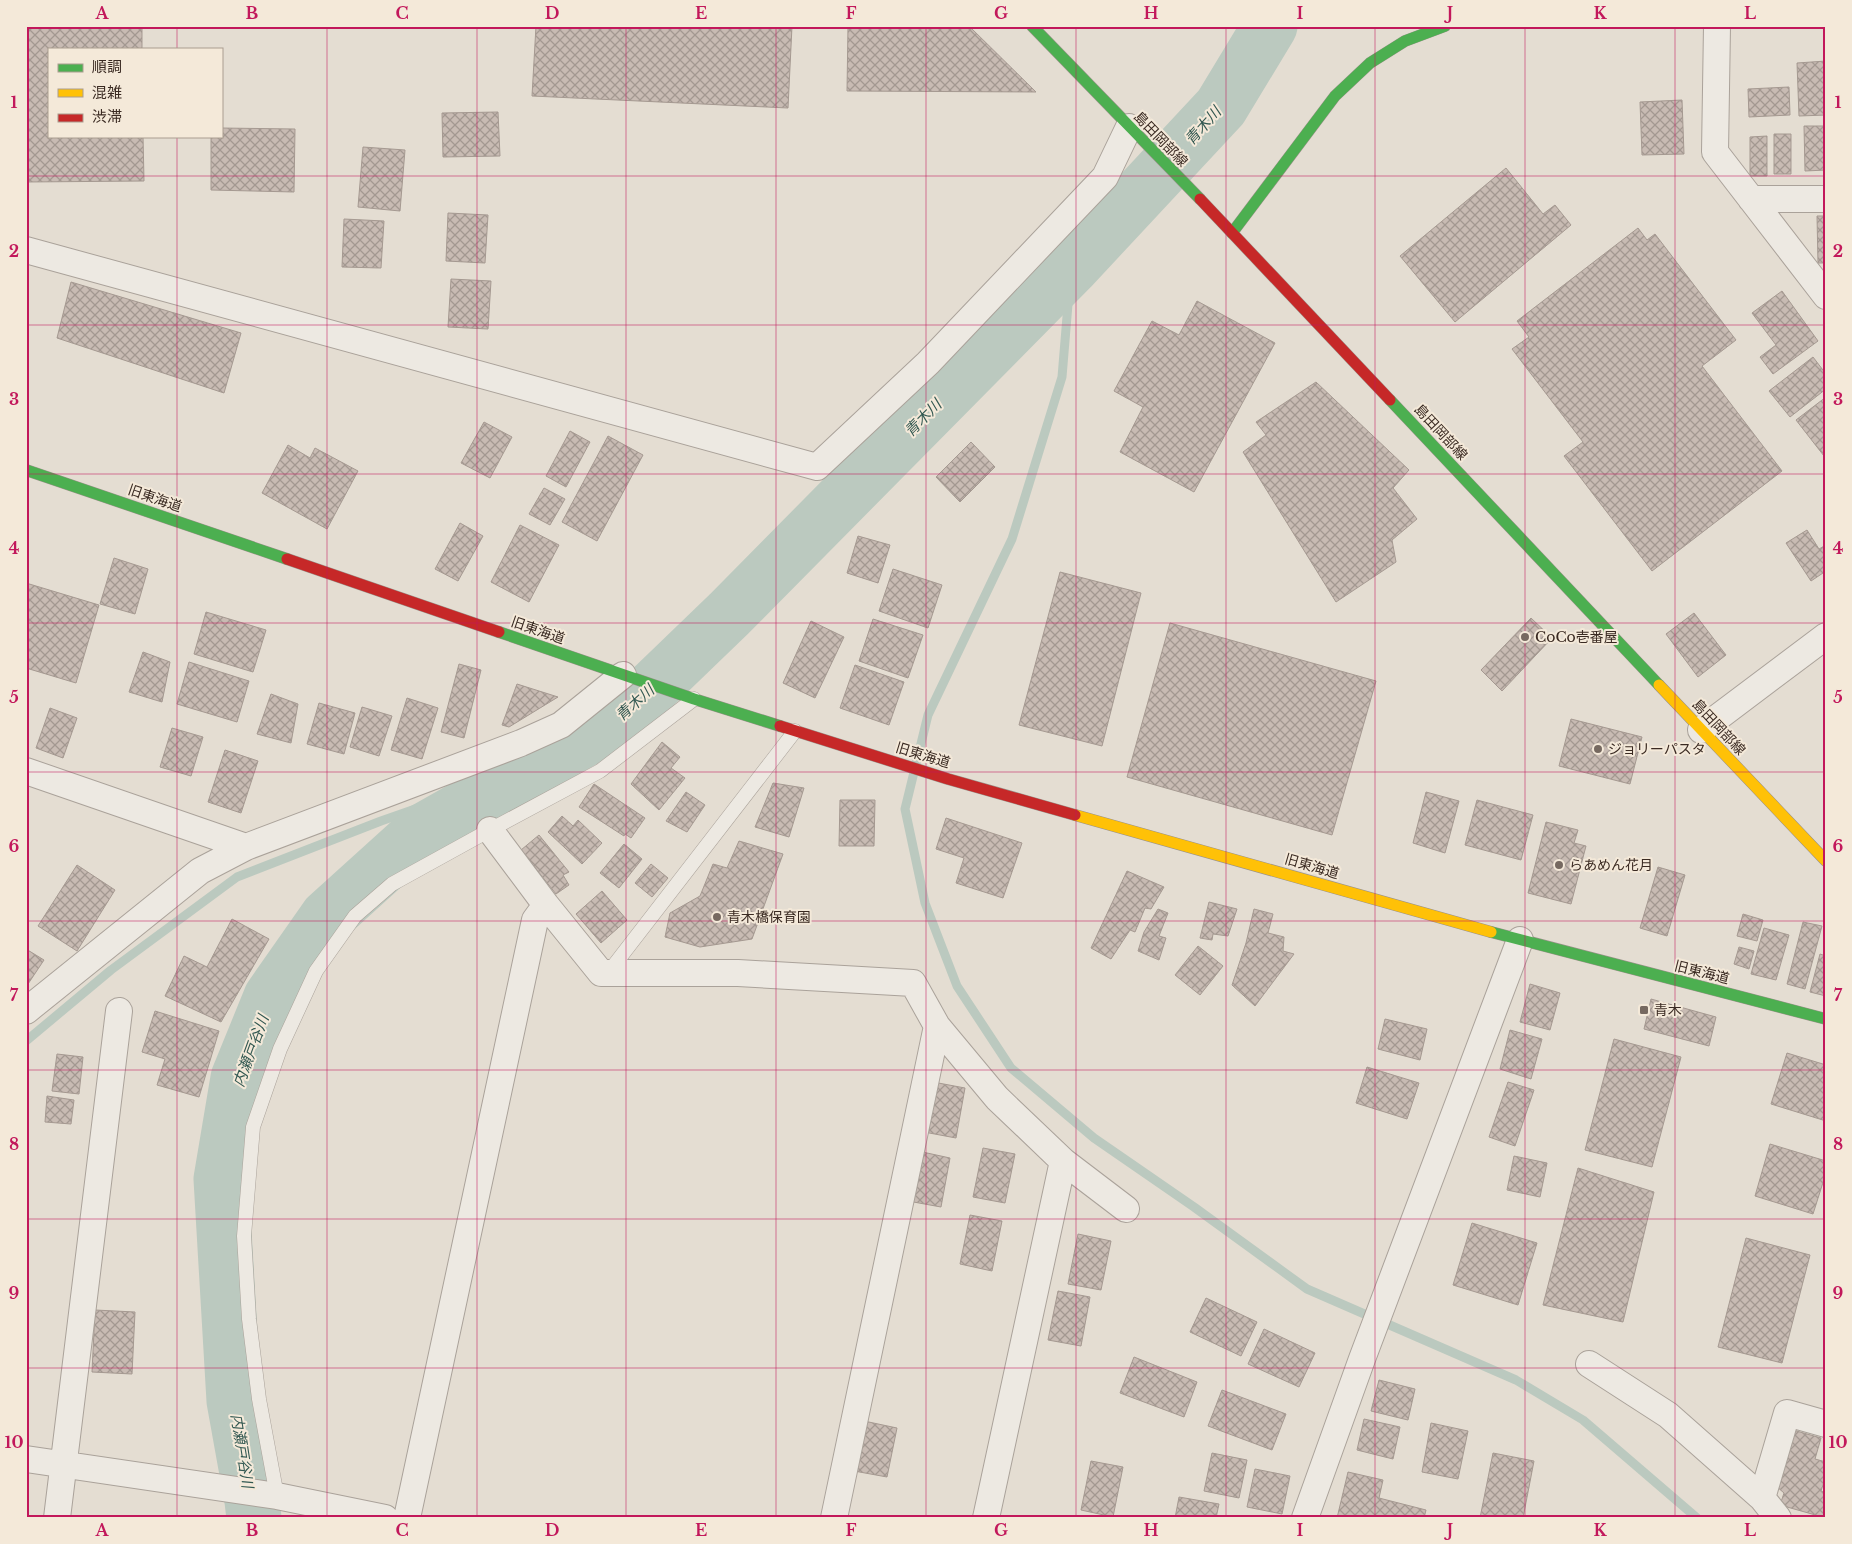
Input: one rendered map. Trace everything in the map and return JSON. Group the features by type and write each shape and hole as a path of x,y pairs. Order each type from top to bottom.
{"street":[{"name":"島田岡部線","path":"1032,26 1232,233 1826,861"},
{"path":"1232,233 1335,96 1370,63 1405,40 1445,26"},
{"path":"1717,26 1715,152 1826,296"},
{"path":"26,250 817,467 928,363 1105,177 1132,131"},
{"path":"1751,198 1826,199"},
{"name":"旧東海道","path":"26,470 694,699 948,779 1520,940 1826,1019"},
{"path":"1701,730 1826,636"},
{"path":"26,1011 200,871 246,847 521,743 561,725 623,675"},
{"path":"26,771 246,847"},
{"path":"490,830 546,905 601,972 738,973 913,983 937,1026 997,1098 1063,1161 1126,1209"},
{"path":"407,1518 535,920 546,905"},
{"path":"1305,1518 1362,1360 1520,940"},
{"path":"57,1518 119,1011"},
{"path":"834,1518 937,1026"},
{"path":"986,1518 1063,1161"},
{"path":"1589,1364 1668,1415 1762,1498 1778,1518"},
{"path":"1762,1498 1786,1413 1826,1424"},
{"path":"26,1459 277,1496 385,1518"}],"lane":[{"path":"277,1496 259,1399 249,1320 244,1236 253,1127 280,1049 316,970 355,916 392,884 600,771 694,699"},
{"path":"608,973 795,731"}],"building":[{"path":"26,26 142,26 142,48 48,48 48,138 143,138 144,181 26,182"},
{"path":"536,26 792,26 788,108 532,96"},
{"path":"848,26 969,26 1036,92 847,91"},
{"path":"1826,61 1826,115 1799,116 1797,63"},
{"path":"1789,87 1790,115 1749,117 1748,89"},
{"path":"1682,100 1684,154 1642,155 1640,102"},
{"path":"498,112 500,156 443,157 442,113"},
{"path":"1804,126 1826,126 1826,170 1805,171"},
{"path":"222,128 295,129 294,192 211,190 211,138 222,138"},
{"path":"1774,134 1791,134 1791,174 1774,174"},
{"path":"1767,136 1767,176 1750,176 1750,137"},
{"path":"363,147 405,150 400,211 358,207"},
{"path":"1506,168 1543,214 1555,205 1571,225 1455,322 1400,256"},
{"path":"448,213 488,215 485,263 446,261"},
{"path":"1817,216 1826,216 1826,263 1818,263"},
{"path":"344,219 384,221 381,268 342,267"},
{"path":"1638,228 1647,240 1655,234 1736,340 1702,366 1782,471 1652,571 1564,456 1583,442 1512,349 1529,337 1517,321"},
{"path":"451,279 491,281 488,329 448,327"},
{"path":"71,282 241,333 224,393 57,338"},
{"path":"1782,291 1818,341 1773,374 1760,357 1776,345 1752,313"},
{"path":"1197,301 1275,343 1194,492 1120,452 1143,407 1114,391 1152,321 1179,335"},
{"path":"1813,357 1826,374 1826,389 1790,417 1769,391"},
{"path":"1316,382 1409,470 1393,488 1417,519 1392,540 1396,562 1336,602 1243,452 1266,435 1256,422"},
{"path":"1826,397 1826,455 1824,456 1796,420"},
{"path":"484,422 512,437 490,478 461,463"},
{"path":"570,431 590,442 566,487 546,476"},
{"path":"608,436 643,455 597,541 562,522"},
{"path":"971,442 995,467 960,502 936,477"},
{"path":"288,445 310,458 315,448 358,471 327,529 262,493"},
{"path":"544,488 565,499 550,525 529,514"},
{"path":"460,523 483,536 458,581 435,569"},
{"path":"520,525 559,545 529,602 491,582"},
{"path":"1807,530 1819,549 1826,545 1826,571 1811,581 1786,543"},
{"path":"858,536 890,545 878,583 847,573"},
{"path":"114,558 148,569 135,614 100,604"},
{"path":"893,569 942,585 928,628 879,611"},
{"path":"1060,572 1141,593 1102,746 1019,725"},
{"path":"26,583 99,605 76,683 26,668"},
{"path":"206,612 266,630 253,672 194,654"},
{"path":"1694,613 1726,655 1698,677 1666,634"},
{"path":"1531,618 1552,638 1502,691 1481,670"},
{"path":"873,619 923,635 908,678 859,661"},
{"path":"811,621 844,637 815,698 783,683"},
{"path":"1170,623 1376,681 1332,835 1127,777"},
{"path":"143,652 170,662 162,702 129,692"},
{"path":"189,662 249,681 237,722 177,704"},
{"path":"459,664 481,670 464,738 441,732"},
{"path":"855,665 904,682 889,725 840,708"},
{"path":"517,684 558,697 509,727 502,725"},
{"path":"271,694 298,704 291,743 257,734"},
{"path":"407,698 438,708 422,759 391,750"},
{"path":"319,703 355,713 344,754 307,744"},
{"path":"362,707 392,716 379,756 350,747"},
{"path":"50,708 77,718 63,758 36,748"},
{"path":"1571,719 1642,737 1630,784 1559,766"},
{"path":"172,728 203,737 191,776 160,767"},
{"path":"662,742 680,757 671,768 685,778 659,810 631,784"},
{"path":"225,750 258,761 241,813 208,802"},
{"path":"773,783 804,788 789,837 755,827"},
{"path":"594,784 645,818 631,838 625,834 624,836 579,807"},
{"path":"686,792 705,805 687,832 666,821"},
{"path":"1426,792 1459,801 1445,853 1413,843"},
{"path":"840,800 875,800 874,846 839,846"},
{"path":"1477,800 1533,815 1521,860 1465,845"},
{"path":"562,816 573,826 578,820 602,843 582,864 548,832"},
{"path":"946,818 1022,843 1003,898 956,883 964,858 936,849"},
{"path":"1546,822 1578,830 1574,843 1586,846 1571,904 1528,893"},
{"path":"539,835 569,872 563,875 569,885 556,894 521,850"},
{"path":"739,841 783,854 752,939 700,947 665,937 670,913 700,896 713,864 727,868"},
{"path":"624,844 642,859 619,888 600,873"},
{"path":"651,864 668,878 652,897 635,883"},
{"path":"77,865 115,890 77,951 38,926"},
{"path":"1658,867 1685,875 1667,936 1640,928"},
{"path":"1127,871 1164,887 1151,909 1145,908 1135,932 1130,930 1111,959 1091,948"},
{"path":"602,891 627,920 601,943 576,914"},
{"path":"1209,902 1237,909 1228,936 1213,934 1212,940 1200,938"},
{"path":"1158,909 1168,913 1159,936 1166,938 1159,960 1138,951 1144,932"},
{"path":"1254,909 1273,914 1268,933 1284,937 1283,951 1294,954 1255,1006 1232,985 1246,943"},
{"path":"1743,914 1763,920 1757,941 1737,936"},
{"path":"232,919 269,939 221,1022 165,996 184,956 207,967"},
{"path":"1803,922 1822,926 1805,989 1787,984"},
{"path":"1764,928 1789,935 1776,980 1751,974"},
{"path":"1198,946 1223,966 1200,995 1175,975"},
{"path":"1739,947 1754,951 1749,969 1734,964"},
{"path":"26,949 44,960 26,987"},
{"path":"1820,954 1826,956 1826,996 1810,992"},
{"path":"1530,984 1560,993 1550,1030 1520,1022"},
{"path":"1651,999 1716,1017 1709,1046 1644,1029"},
{"path":"155,1011 219,1031 199,1097 157,1085 165,1059 142,1052"},
{"path":"1385,1019 1427,1029 1420,1060 1378,1049"},
{"path":"1510,1030 1542,1039 1531,1079 1500,1069"},
{"path":"1614,1039 1681,1057 1652,1167 1585,1150"},
{"path":"1787,1053 1826,1065 1826,1121 1771,1104"},
{"path":"57,1054 83,1057 79,1094 52,1091"},
{"path":"1367,1067 1419,1083 1407,1119 1356,1103"},
{"path":"933,1082 965,1088 956,1138 924,1132"},
{"path":"1508,1082 1534,1090 1515,1146 1489,1137"},
{"path":"47,1096 74,1100 71,1124 45,1122"},
{"path":"1770,1144 1826,1161 1826,1173 1813,1214 1755,1196"},
{"path":"983,1148 1015,1154 1005,1203 973,1197"},
{"path":"918,1151 950,1158 941,1207 908,1201"},
{"path":"1514,1156 1547,1163 1540,1197 1507,1190"},
{"path":"1578,1168 1654,1192 1623,1322 1543,1305"},
{"path":"970,1215 1002,1221 992,1271 960,1264"},
{"path":"1472,1223 1537,1243 1518,1305 1453,1285"},
{"path":"1078,1234 1111,1241 1101,1290 1068,1284"},
{"path":"1746,1238 1810,1255 1782,1363 1718,1347"},
{"path":"1058,1291 1090,1297 1081,1346 1048,1340"},
{"path":"1206,1298 1257,1322 1241,1356 1190,1332"},
{"path":"95,1310 135,1312 132,1374 92,1372"},
{"path":"1264,1329 1315,1353 1299,1387 1248,1364"},
{"path":"1134,1357 1197,1382 1184,1417 1120,1393"},
{"path":"1379,1380 1415,1389 1408,1420 1371,1411"},
{"path":"1222,1390 1286,1414 1272,1450 1208,1426"},
{"path":"1364,1419 1400,1427 1393,1459 1357,1450"},
{"path":"864,1421 897,1428 887,1477 854,1471"},
{"path":"1431,1423 1468,1431 1458,1479 1422,1472"},
{"path":"1793,1430 1821,1438 1815,1459 1826,1462 1826,1476 1821,1491 1826,1493 1826,1518 1780,1505 1784,1493 1776,1486"},
{"path":"1212,1453 1247,1460 1239,1498 1204,1491"},
{"path":"1493,1453 1534,1461 1523,1518 1480,1518"},
{"path":"1091,1461 1123,1467 1113,1517 1081,1510"},
{"path":"1255,1469 1290,1476 1282,1514 1247,1507"},
{"path":"1348,1472 1383,1480 1379,1498 1426,1510 1424,1518 1337,1518"},
{"path":"1179,1497 1219,1504 1216,1518 1175,1518"}],"waterway":[{"name":"青木川","path":"254,1518 234,1401 221,1179 238,1078 271,997 327,917 421,832 619,720 729,614 1071,268 1221,107 1270,26"},
{"path":"1071,268 1062,377 1012,539 928,715 905,809 925,903 957,986 1011,1068 1094,1138 1194,1207 1307,1289 1516,1380 1583,1420 1697,1518"},
{"path":"26,1041 111,970 237,877 381,821 535,767"}],"traffic: fast":[{"path":"1032,26 1200,199"},
{"path":"1232,233 1335,96 1370,63 1405,41 1445,26"},
{"path":"1390,400 1659,685"},
{"path":"26,470 287,559"},
{"path":"499,632 694,699 780,726"},
{"path":"1491,932 1826,1019"}],"traffic: slow":[{"path":"1659,685 1826,861"},
{"path":"1075,815 1491,932"}],"traffic: jam":[{"path":"1200,199 1390,400"},
{"path":"287,559 499,632"},
{"path":"780,726 948,779 1075,815"}],"place":[{"name":"CoCo壱番屋","path":"1525,637"},
{"name":"ジョリーパスタ","path":"1598,749"},
{"name":"らあめん花月","path":"1559,865"},
{"name":"青木橋保育園","path":"717,917"},
{"name":"青木","path":"1644,1010"}],"water label":[{"name":"内瀬戸谷川","path":"251,1051"},
{"name":"内瀬戸谷川","path":"242,1451"}]}
